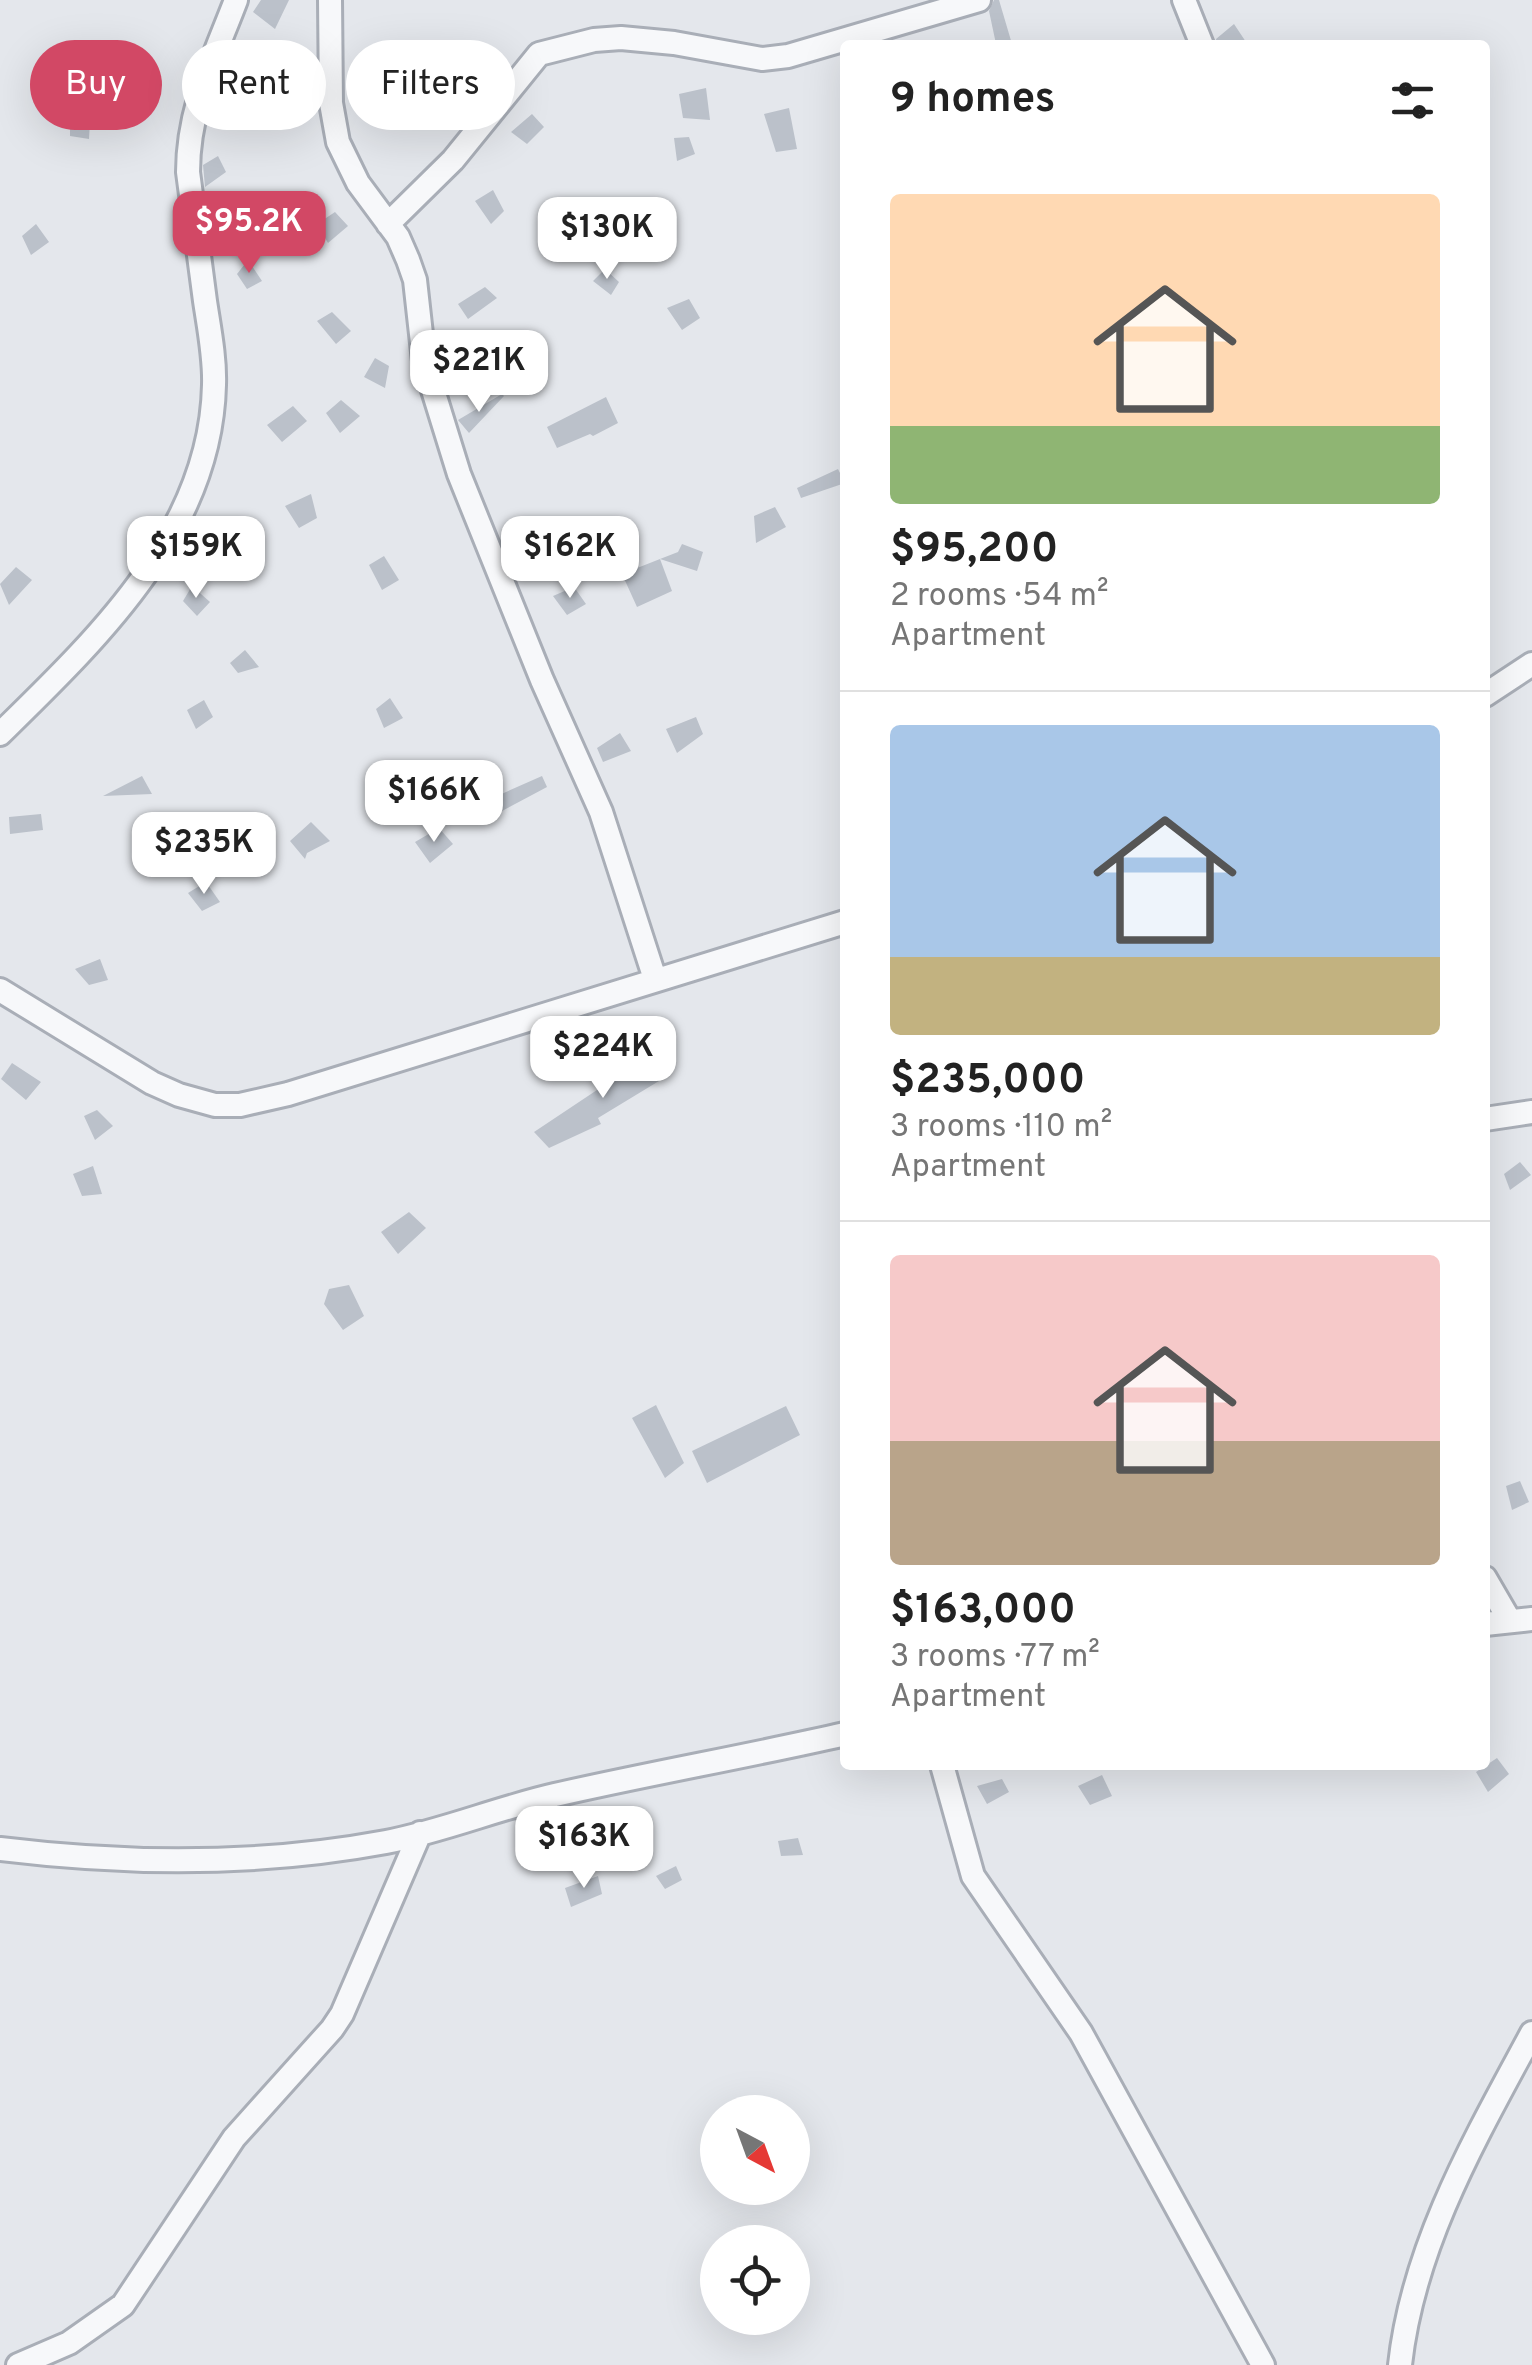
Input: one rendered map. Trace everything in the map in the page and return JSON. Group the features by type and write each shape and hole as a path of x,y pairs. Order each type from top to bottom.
{"street":[{"path":"0,734 118,611 160,554 185,510 199,469 209,430 214,384 188,172 188,139 194,108 236,0"},
{"path":"330,0 331,103 338,142 358,184 403,248 415,280 424,361 459,474 601,812 655,979"},
{"path":"843,40 979,0"},
{"path":"1184,0 1200,40"},
{"path":"388,224 454,160 539,54 594,40 620,38 762,59 788,56 840,41"},
{"path":"1490,692 1532,664"},
{"path":"0,990 152,1083 215,1105 240,1104 354,1076 840,924"},
{"path":"1490,1118 1532,1112"},
{"path":"1490,1584 1521,1620"},
{"path":"1490,1623 1521,1620"},
{"path":"0,1849 70,1858 212,1862 278,1858 420,1833 550,1796 840,1735"},
{"path":"944,1770 978,1885 1081,2033 1263,2365"},
{"path":"18,2365 69,2343 123,2305 234,2138 332,2029 420,1833"},
{"path":"1400,2365 1413,2301 1449,2194 1532,2033"}],"building":[{"path":"261,0 289,0 275,29 253,12"},
{"path":"994,0 999,0 1011,40 995,40 989,11"},
{"path":"1234,24 1245,40 1216,40"},
{"path":"706,88 710,120 683,118 679,94"},
{"path":"789,108 797,149 776,152 764,114"},
{"path":"532,114 544,127 527,144 511,132"},
{"path":"70,130 90,130 89,139 70,136"},
{"path":"689,137 695,154 677,161 674,138"},
{"path":"218,156 226,172 205,187 203,165"},
{"path":"493,190 504,211 491,224 475,201"},
{"path":"335,212 348,226 328,243 317,224"},
{"path":"36,224 49,242 31,255 22,236"},
{"path":"248,260 262,281 247,289 237,274"},
{"path":"605,269 619,282 611,295 593,281"},
{"path":"485,287 497,298 468,319 458,304"},
{"path":"689,299 700,318 682,330 667,308"},
{"path":"332,312 351,331 336,344 317,321"},
{"path":"375,358 389,366 385,388 364,377"},
{"path":"502,394 469,433 458,420"},
{"path":"606,397 618,423 557,448 547,427"},
{"path":"341,400 360,416 340,433 326,413"},
{"path":"293,406 307,421 282,442 267,425"},
{"path":"838,469 840,473 840,485 801,498 797,488"},
{"path":"311,494 317,518 299,528 285,506"},
{"path":"775,507 786,527 756,543 754,516"},
{"path":"682,544 703,552 697,571 660,559 678,552"},
{"path":"384,556 399,580 382,590 369,565"},
{"path":"660,559 672,591 637,607 622,574"},
{"path":"16,567 32,580 9,605 0,584"},
{"path":"192,586 210,602 197,616 183,601"},
{"path":"574,587 586,604 567,615 553,596"},
{"path":"245,650 259,667 238,673 230,663"},
{"path":"390,698 403,718 384,728 376,709"},
{"path":"204,700 213,717 196,729 187,710"},
{"path":"696,717 703,734 677,753 666,729"},
{"path":"620,733 631,751 603,762 597,748"},
{"path":"142,776 152,794 103,796"},
{"path":"542,776 547,787 502,811 497,796"},
{"path":"41,814 43,830 10,834 9,817"},
{"path":"311,822 330,841 307,853 305,859 290,841"},
{"path":"439,828 453,844 430,863 415,842"},
{"path":"206,882 220,902 202,911 188,893"},
{"path":"100,959 108,980 89,985 75,969"},
{"path":"654,1052 670,1068 659,1081 598,1118 601,1124 549,1148 534,1132"},
{"path":"12,1063 41,1082 26,1100 1,1079"},
{"path":"97,1110 113,1126 95,1140 84,1116"},
{"path":"1520,1162 1531,1175 1510,1190 1504,1174"},
{"path":"93,1166 102,1194 82,1196 73,1174"},
{"path":"409,1212 426,1228 398,1254 381,1232"},
{"path":"349,1285 364,1316 343,1330 324,1304 329,1289"},
{"path":"656,1405 684,1463 665,1478 632,1418"},
{"path":"786,1406 800,1435 707,1483 692,1451"},
{"path":"1520,1481 1529,1502 1512,1510 1506,1486"},
{"path":"1497,1758 1509,1774 1488,1792 1476,1772 1490,1770 1490,1763"},
{"path":"1102,1775 1112,1796 1090,1805 1078,1786"},
{"path":"1002,1779 1009,1792 987,1804 977,1786"},
{"path":"798,1838 803,1855 781,1856 778,1841"},
{"path":"676,1866 682,1880 665,1889 656,1876"},
{"path":"598,1876 602,1894 571,1907 565,1888"}]}
